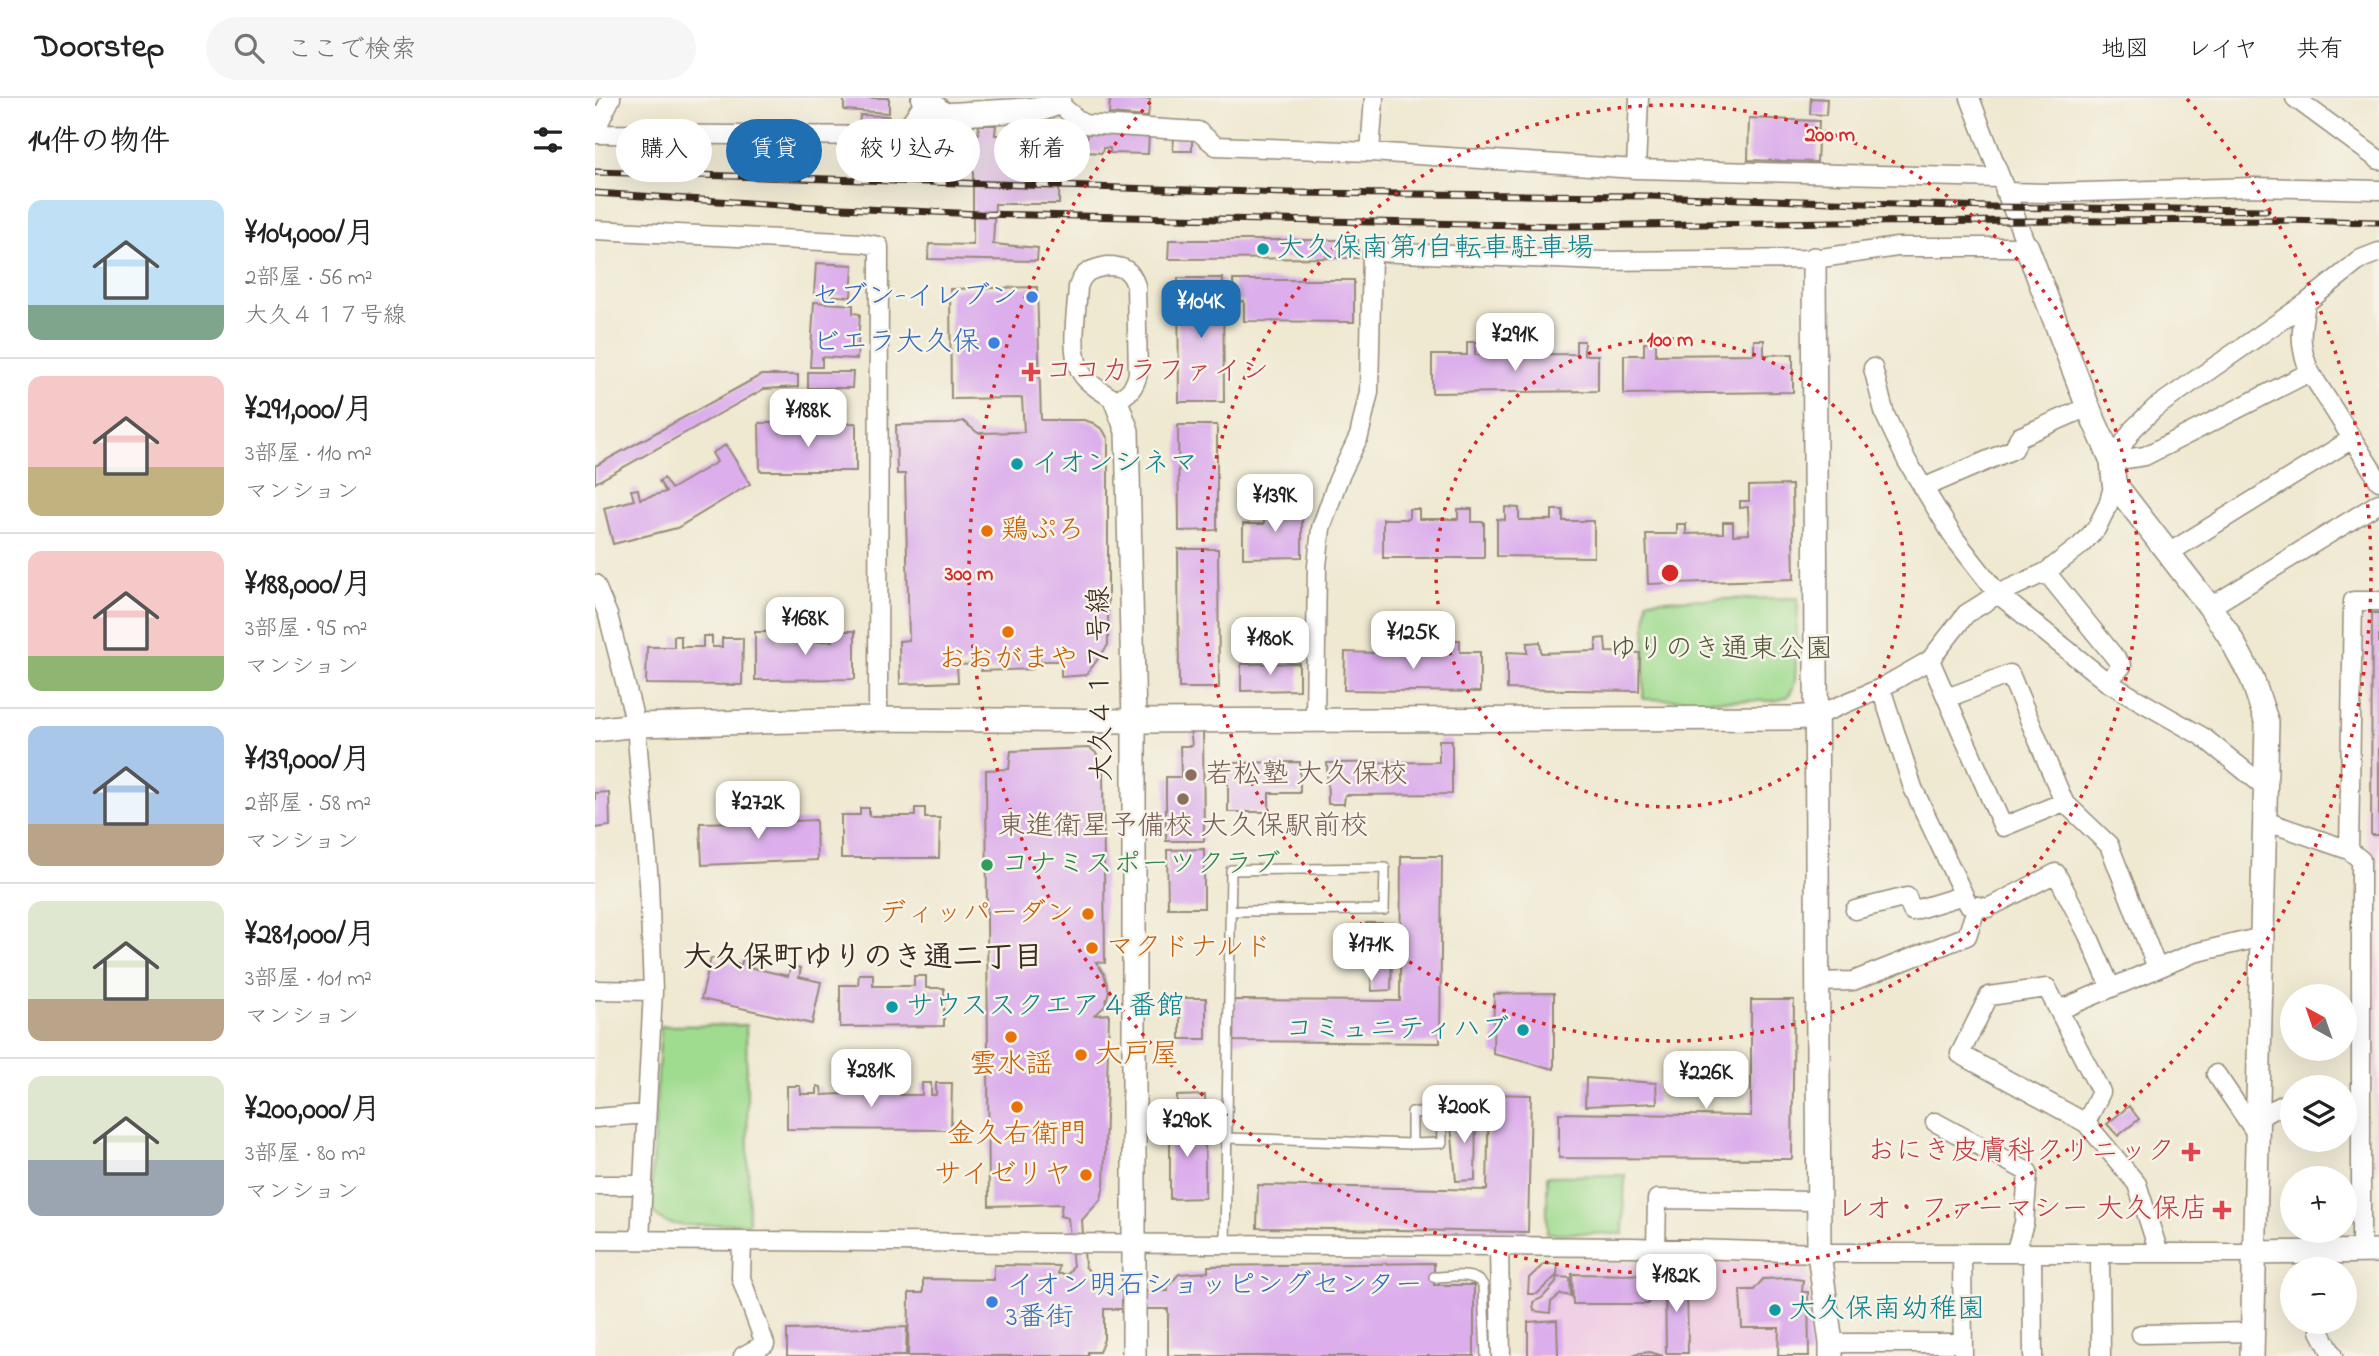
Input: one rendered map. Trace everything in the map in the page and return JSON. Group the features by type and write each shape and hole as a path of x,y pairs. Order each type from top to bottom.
{"street":[{"path":"611,98 595,132 901,136 931,105 1042,109 1058,101 1083,124 1198,131 1216,146 1370,152 1636,169 2002,185 2050,193 2254,187 2379,190"},
{"path":"1370,152 1374,98"},
{"path":"1636,169 1639,98"},
{"path":"1970,98 2113,472 2167,554 2229,635 2252,678 2267,723 2252,1356"},
{"path":"2295,98 2379,160"},
{"path":"595,230 879,246 878,719"},
{"path":"1315,718 1317,566 1321,528 1338,480 1359,436 1369,392 1372,254 1375,252 1602,261 1814,259 1897,247 2027,247"},
{"path":"595,730 636,725 878,719 1134,721 1816,716 1881,688 1930,660 1966,614 1999,594 2046,572 2080,546 2096,529 2108,505 2113,472 2133,429 2155,408 2306,303 2361,259 2379,252"},
{"path":"1814,259 1819,1253 1831,1349 1963,1349 1962,1253"},
{"path":"1118,266 1133,275 1136,286 1138,373 1136,385 1116,401 1086,379 1077,366 1075,355 1078,287 1081,277 1090,270 1118,266"},
{"path":"2306,303 2300,334 2303,357 2379,481"},
{"path":"1873,368 1885,415 1907,461 1955,539 1999,594 2107,682 2203,737 2265,787"},
{"path":"2113,472 2310,372"},
{"name":"大久４１７号線","path":"1116,401 1127,431 1134,721 1134,1356"},
{"path":"1923,488 2014,450 2019,437 2088,407"},
{"path":"2167,554 2352,439"},
{"path":"2210,607 2379,503"},
{"path":"2046,572 2122,666 2107,682"},
{"path":"595,584 608,615 636,725 649,883 653,991 640,1240"},
{"path":"2349,850 2353,601 2379,601"},
{"path":"1930,660 2003,827 2064,802"},
{"path":"1947,698 2010,674 2064,802 2109,845 2157,968"},
{"path":"1817,982 1853,981 1967,936 1971,900 1913,788 1881,688"},
{"path":"595,1252 603,1240 640,1240 1656,1248 1819,1253 2370,1252 2361,860 2349,850 2265,821"},
{"path":"1855,910 1907,897 1912,911 1971,900 1987,908 2056,873 2111,988"},
{"path":"2059,1010 2194,953 2262,937"},
{"path":"2086,1123 2101,1092 2047,988 1989,996 1960,1054 2086,1123 2137,1184 2158,1253"},
{"path":"595,990 653,991"},
{"path":"2216,1074 2256,1126"},
{"path":"2256,1126 2280,1109"},
{"path":"595,1118 646,1114"},
{"path":"1935,1122 2028,1172 2023,1253 2033,1356"},
{"path":"595,1185 642,1185"},
{"path":"1656,1248 1657,1199 1819,1201"},
{"path":"742,1241 741,1278 765,1344 743,1356"},
{"path":"1499,1247 1501,1356"},
{"path":"2100,1253 2101,1356"},
{"path":"2141,1334 2253,1332"},
{"path":"2321,1334 2333,1356"}],"lane":[{"path":"1225,1245 1230,911 1231,870 1385,868 1384,910 1230,911"},
{"path":"1227,1138 1412,1143 1442,1143 1441,1114 1412,1112 1412,1143"},
{"path":"1434,1277 1472,1276 1479,1279 1483,1285 1486,1356"}],"shaded area":[{"path":"2371,606 2379,606 2379,1172 2373,1172 2375,866 2364,830 2364,611"},
{"path":"1525,1262 1796,1263 1808,1271 1816,1356 1518,1356 1517,1270"}],"green space":[{"name":"ゆりのき通東公園","path":"1798,598 1795,681 1792,690 1785,697 1773,701 1643,699 1647,600"},
{"path":"746,1025 749,1223 691,1225 663,1221 656,1216 650,1203 661,1026"},
{"path":"1625,1175 1623,1234 1547,1233 1547,1176"}],"building":[{"path":"844,98 889,98 889,113 844,110"},
{"path":"1110,98 1150,99 1148,117 1109,114"},
{"path":"1811,98 1827,99 1826,115 1810,114"},
{"path":"860,115 889,116 889,119 860,119"},
{"path":"1749,118 1819,121 1817,162 1748,160"},
{"path":"980,125 994,125 994,182 1059,182 1059,204 995,204 993,244 1038,248 1037,261 928,259 929,244 973,245 973,182 980,182"},
{"path":"1090,132 1149,133 1148,154 1110,153 1110,148 1103,148 1102,153 1090,152"},
{"path":"1174,137 1192,138 1192,151 1173,151"},
{"name":"大久保南第1自転車駐車場","path":"1169,240 1358,240 1358,258 1168,259"},
{"path":"816,263 853,265 851,297 814,294"},
{"path":"1178,278 1223,278 1224,402 1179,402"},
{"path":"1233,280 1354,280 1354,322 1244,321 1244,301 1234,302"},
{"path":"1037,287 1041,420 1084,420 1103,430 1108,439 1108,645 1086,675 1061,677 1061,661 1032,661 1033,669 981,671 981,664 957,665 958,682 900,684 899,641 909,640 905,474 897,474 896,425 951,424 963,421 978,433 1024,432 1022,398 951,399 950,289"},
{"path":"814,302 853,305 853,313 860,314 857,359 822,357 822,367 810,367"},
{"path":"1754,340 1764,340 1764,355 1793,354 1793,392 1624,394 1624,355 1644,355 1644,343 1656,343 1656,355 1754,354"},
{"path":"1576,341 1584,341 1584,355 1598,355 1598,391 1432,393 1432,355 1467,355 1467,342 1475,342 1475,355 1576,354"},
{"path":"808,372 853,372 852,388 808,388"},
{"path":"761,375 798,375 798,387 764,389 595,483 595,466"},
{"path":"803,422 816,422 816,432 837,432 837,424 856,423 856,471 760,471 759,423 779,423 780,432 803,432"},
{"path":"1178,425 1217,425 1217,530 1179,531"},
{"path":"726,445 750,484 677,528 613,544 604,508 634,500 631,490 638,489 640,499 666,492 659,481 664,478 671,489 717,462 712,453"},
{"path":"1792,485 1794,579 1648,584 1646,534 1677,534 1677,524 1686,524 1686,534 1723,533 1723,522 1733,522 1733,535 1749,534 1748,507 1740,508 1740,501 1749,501 1749,486"},
{"path":"1264,506 1302,506 1302,557 1243,558 1243,524 1264,524"},
{"path":"1505,507 1519,508 1519,520 1552,520 1552,510 1563,510 1563,521 1594,521 1594,557 1497,556 1497,519 1505,520"},
{"path":"1409,509 1419,509 1419,519 1458,519 1458,509 1472,509 1472,522 1484,522 1484,558 1383,558 1383,519 1409,519"},
{"path":"1178,549 1218,549 1219,688 1179,688"},
{"path":"2372,613 2379,613 2379,835 2371,835"},
{"path":"832,631 855,631 855,679 755,680 755,632 777,632 777,641 798,641 798,632 810,632 810,642 832,641"},
{"path":"674,636 681,636 681,647 703,647 703,636 712,636 712,647 722,647 722,638 743,638 742,685 646,684 647,647 674,647"},
{"path":"1605,638 1606,652 1640,653 1639,691 1507,689 1507,652 1527,653 1527,643 1540,642 1541,653 1596,651 1596,639"},
{"path":"1447,640 1460,640 1460,652 1480,652 1480,692 1344,690 1345,652 1374,653 1375,641 1388,642 1388,653 1447,654"},
{"path":"1299,663 1299,690 1241,691 1241,664"},
{"path":"1190,727 1203,727 1204,841 1166,841 1166,777 1181,777 1180,746 1192,746"},
{"path":"1439,740 1452,740 1452,794 1345,795 1344,804 1328,804 1327,763 1439,762"},
{"path":"1090,748 1096,753 1103,769 1105,963 1096,962 1104,974 1109,991 1105,1006 1095,1015 1109,1014 1104,1185 1101,1199 1082,1220 1085,1266 1105,1291 1168,1291 1168,1286 1179,1274 1208,1272 1208,1266 1434,1263 1434,1285 1474,1285 1474,1356 1168,1356 1168,1309 1104,1309 1104,1339 1099,1352 1088,1352 1088,1356 908,1356 909,1293 923,1293 923,1279 994,1280 994,1265 1059,1266 1058,1274 1068,1274 1073,1266 1068,1218 1060,1216 1062,1204 989,1206 986,770 1009,769 1011,751"},
{"path":"1300,762 1300,793 1269,793 1269,812 1228,812 1228,763"},
{"path":"609,792 610,826 595,828 595,793"},
{"path":"860,808 869,808 869,816 915,816 915,808 925,808 925,818 940,818 939,858 841,858 841,815 860,815"},
{"path":"740,815 751,815 751,822 785,821 785,815 795,815 795,821 816,820 817,860 702,865 700,823 741,822"},
{"path":"1204,849 1204,908 1168,908 1167,850"},
{"path":"1401,856 1442,856 1440,1043 1233,1041 1233,1000 1400,1001"},
{"path":"1366,923 1393,923 1391,990 1372,991"},
{"path":"743,957 751,959 749,967 788,976 791,966 801,968 799,977 821,982 812,1024 701,999 711,958 741,965"},
{"name":"サウススクエア４番館","path":"859,974 873,974 873,986 914,986 914,976 926,976 926,988 944,988 944,1026 840,1027 840,985 858,985"},
{"name":"コミュニティハブ","path":"1554,993 1554,1069 1493,1054 1494,994"},
{"path":"1180,998 1206,998 1206,1039 1180,1039"},
{"path":"1751,1000 1794,1000 1792,1159 1559,1158 1559,1113 1751,1116"},
{"path":"1586,1078 1656,1083 1657,1103 1585,1106"},
{"path":"922,1083 931,1083 931,1095 936,1095 936,1083 952,1083 951,1130 787,1129 787,1086 800,1086 801,1094 817,1094 817,1086 821,1087 822,1095 842,1094 843,1085 849,1085 849,1092 856,1092 856,1084 865,1084 865,1093 891,1093 891,1084 900,1084 900,1095 922,1095"},
{"path":"1489,1094 1531,1095 1528,1232 1257,1228 1258,1185 1487,1190"},
{"path":"1205,1095 1205,1112 1177,1113 1177,1096"},
{"path":"2129,1106 2139,1119 2118,1136 2107,1124"},
{"path":"1450,1113 1476,1113 1475,1180 1456,1181"},
{"path":"1205,1119 1205,1198 1170,1199 1170,1120"},
{"path":"1544,1264 1558,1264 1557,1275 1537,1294 1528,1294 1529,1278"},
{"path":"1572,1274 1652,1275 1648,1304 1573,1304"},
{"path":"1665,1275 1687,1275 1688,1353 1666,1353"},
{"path":"1557,1277 1570,1278 1571,1296 1561,1294 1551,1302 1550,1313 1534,1311 1533,1302 1542,1298 1555,1284"},
{"path":"1652,1278 1664,1279 1663,1300 1651,1300"},
{"name":"大久保南幼稚園","path":"1763,1279 1803,1280 1802,1292 1808,1292 1809,1356 1778,1356 1779,1328 1742,1328 1740,1290 1754,1290"},
{"path":"1557,1320 1558,1356 1528,1356 1528,1322"},
{"path":"907,1327 906,1356 787,1356 787,1330"},
{"path":"1650,1352 1663,1356 1633,1356 1640,1353"}],"railway":[{"path":"595,172 1288,193 1648,196 1989,207 2267,210"},
{"path":"595,193 980,214 1566,226 1835,222 2379,222"}],"place":[{"name":"大久保南第1自転車駐車場","path":"1263,249"},
{"name":"セブン-イレブン","path":"1032,297"},
{"name":"ビエラ大久保","path":"994,343"},
{"name":"ココカラファイン","path":"1031,372"},
{"name":"イオンシネマ","path":"1017,464"},
{"name":"鶏ぷろ","path":"987,531"},
{"name":"おおがまや","path":"1008,632"},
{"name":"若松塾 大久保校","path":"1191,775"},
{"name":"東進衛星予備校 大久保駅前校","path":"1183,799"},
{"name":"コナミスポーツクラブ","path":"987,865"},
{"name":"ディッパーダン","path":"1088,914"},
{"name":"マクドナルド","path":"1092,948"},
{"name":"サウススクエア４番館","path":"892,1007"},
{"name":"コミュニティハブ","path":"1523,1030"},
{"name":"雲水謡","path":"1011,1037"},
{"name":"大戸屋","path":"1081,1055"},
{"name":"金久右衛門","path":"1017,1107"},
{"name":"おにき皮膚科クリニック","path":"2191,1152"},
{"name":"サイゼリヤ","path":"1086,1175"},
{"name":"レオ・ファーマシー 大久保店","path":"2222,1210"},
{"name":"イオン明石ショッピングセンター 3番街","path":"992,1302"},
{"name":"大久保南幼稚園","path":"1775,1310"}],"district":[{"name":"大久保町ゆりのき通二丁目","path":"863,959"}]}
